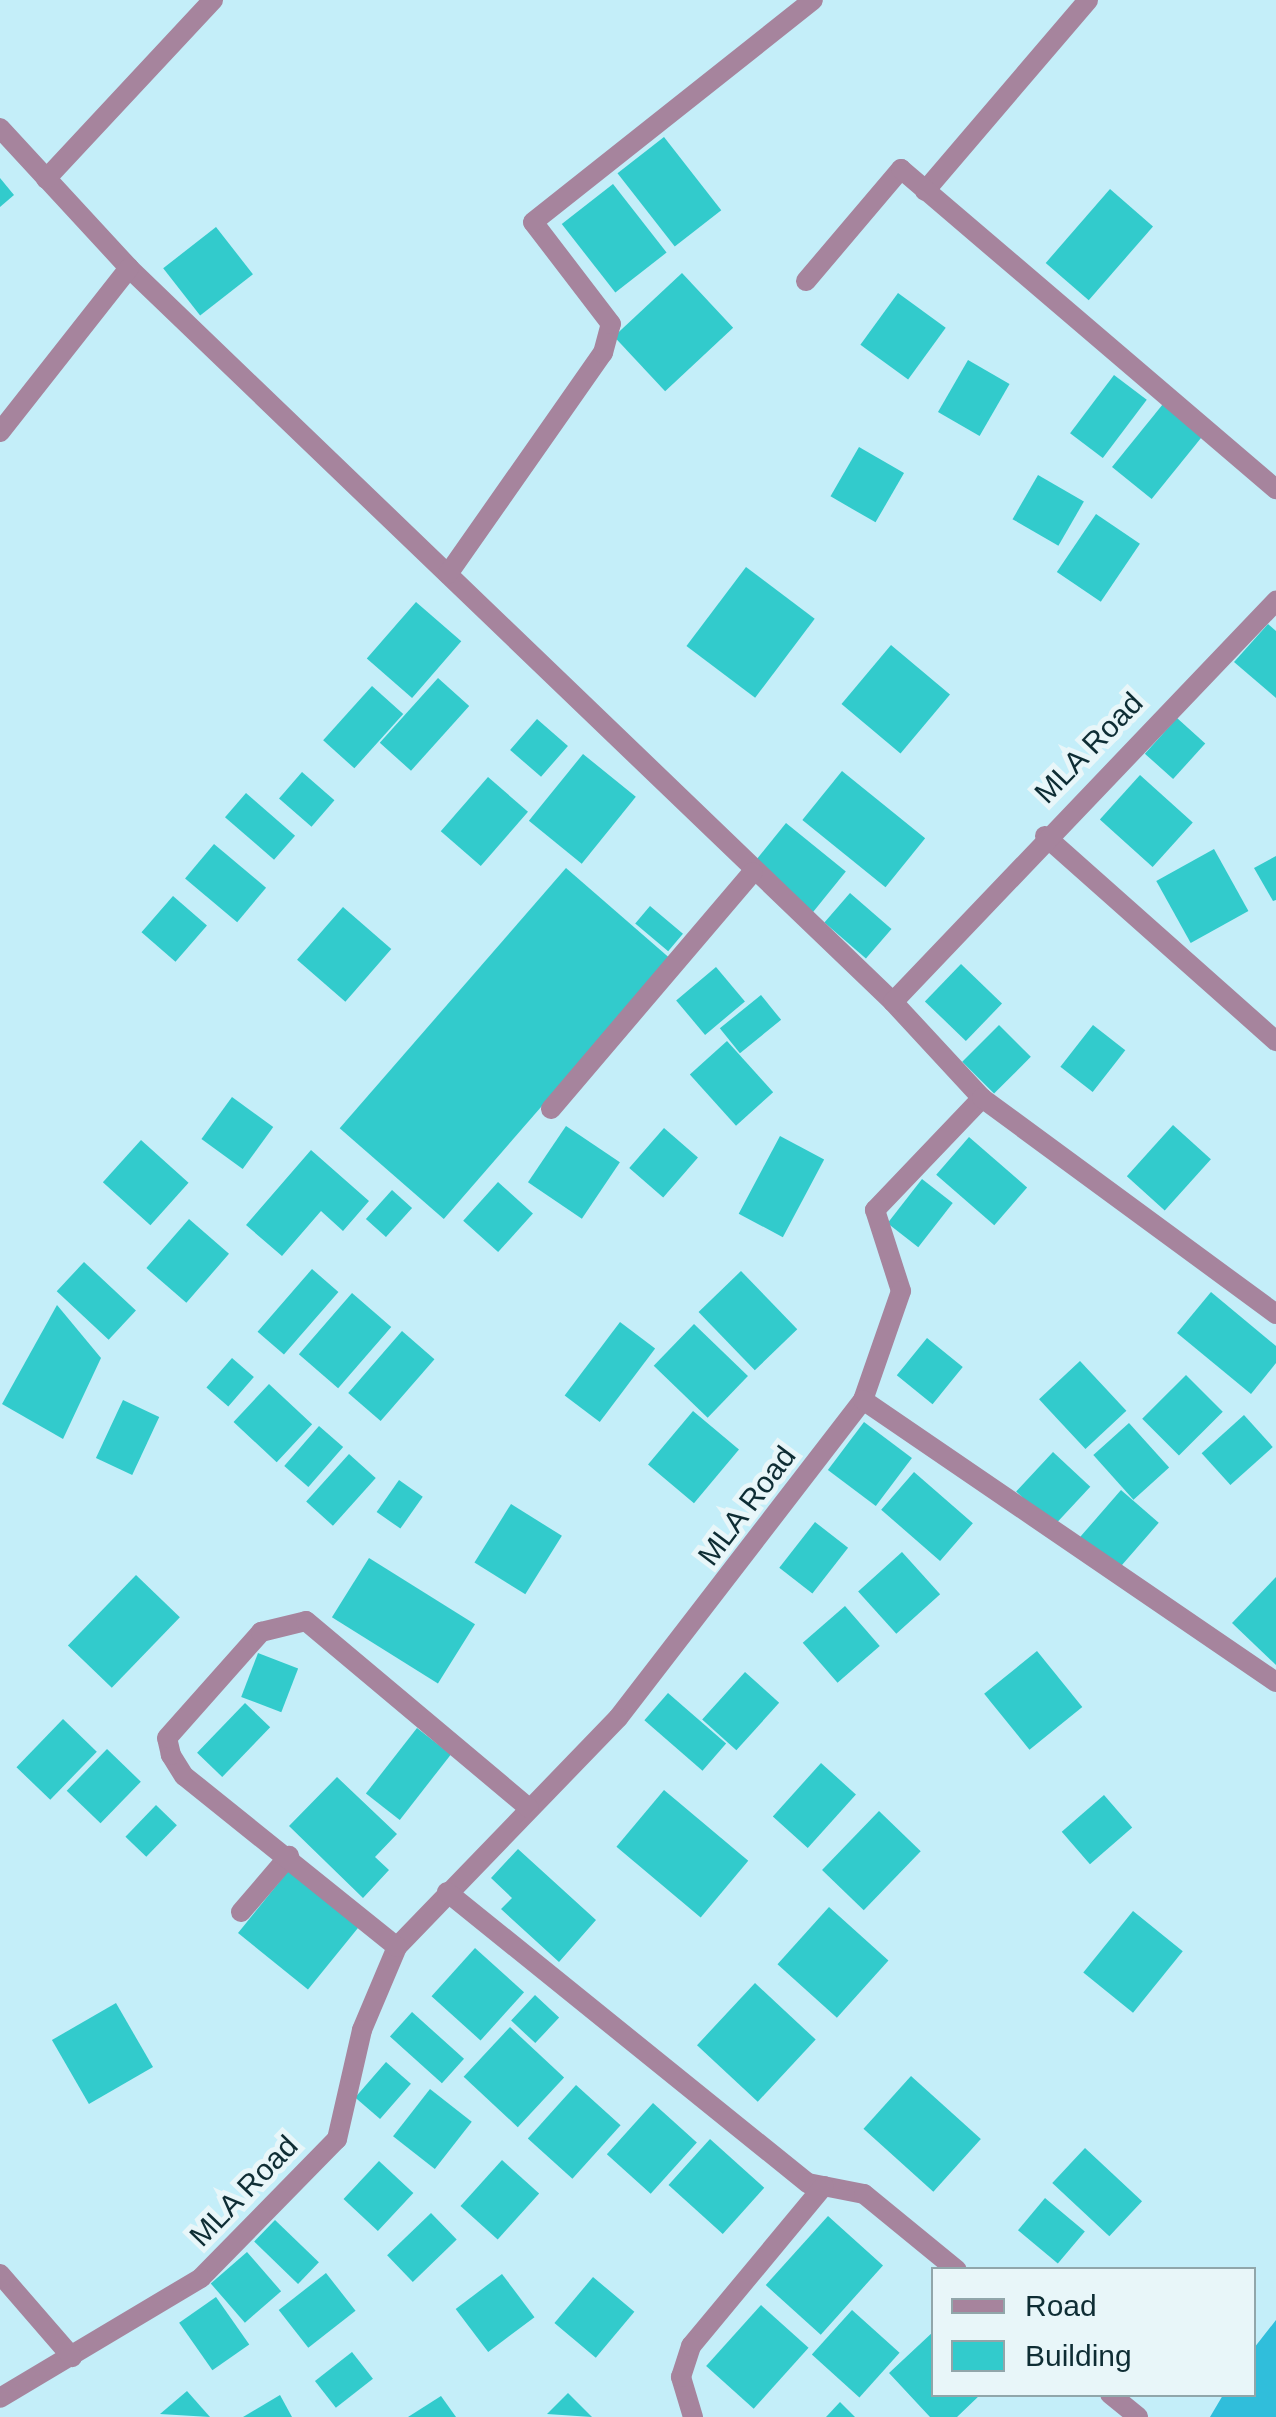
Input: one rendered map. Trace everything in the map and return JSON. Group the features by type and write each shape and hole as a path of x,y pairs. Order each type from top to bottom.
{"street":[{"path":"46,179 213,0"},
{"path":"448,574 603,353 611,324 533,222 813,0"},
{"path":"925,190 1088,0"},
{"path":"0,128 129,268 892,1002 982,1098 1276,1314"},
{"path":"806,281 901,169 1276,489"},
{"path":"0,432 129,268"},
{"name":"MLA Road","path":"892,1002 1046,836 1276,601"},
{"path":"1046,836 1276,1041"},
{"path":"552,1109 753,872"},
{"name":"MLA Road","path":"0,2398 201,2278 337,2139 362,2030 397,1947 529,1808 722,1590 863,1400 901,1291 874,1210 982,1098"},
{"path":"863,1400 1276,1682"},
{"path":"397,1947 290,1856 184,1776 167,1738 261,1632 288,1622 306,1621 529,1808"},
{"path":"240,1912 290,1856"},
{"path":"447,1892 808,2183 864,2194 953,2267"},
{"path":"693,2417 681,2377 691,2346 824,2186"},
{"path":"0,2274 72,2357"},
{"path":"1114,2397 1138,2417"}],"water":[{"path":"1276,2320 1276,2417 1210,2417 1222,2397 1256,2397 1256,2345"}],"building":[{"path":"664,137 721,210 675,247 618,173"},
{"path":"0,178 14,195 0,207"},
{"path":"613,184 667,253 615,293 562,224"},
{"path":"1110,189 1153,226 1089,300 1046,263"},
{"path":"216,227 253,274 200,316 163,268"},
{"path":"682,273 733,328 665,391 614,336"},
{"path":"898,293 946,328 908,379 860,345"},
{"path":"968,360 1010,384 980,436 938,412"},
{"path":"1114,375 1147,400 1103,458 1070,433"},
{"path":"1163,404 1203,436 1152,499 1112,467"},
{"path":"859,447 904,473 876,522 830,496"},
{"path":"1038,475 1084,502 1058,546 1013,519"},
{"path":"1096,514 1140,544 1101,602 1057,572"},
{"path":"746,567 815,619 755,698 686,646"},
{"path":"416,602 461,641 412,698 367,659"},
{"path":"1268,624 1276,631 1276,698 1234,662"},
{"path":"891,645 950,694 900,753 842,704"},
{"path":"438,678 469,706 411,771 380,743"},
{"path":"372,686 403,714 354,768 323,740"},
{"path":"1177,718 1205,743 1173,779 1145,754"},
{"path":"537,719 568,746 541,777 510,750"},
{"path":"583,754 636,797 582,864 529,821"},
{"path":"842,771 925,838 886,887 802,820"},
{"path":"302,772 334,800 311,827 279,798"},
{"path":"1140,775 1193,823 1153,867 1100,820"},
{"path":"488,777 528,812 481,866 441,831"},
{"path":"246,793 295,836 274,860 225,817"},
{"path":"786,823 846,871 812,913 752,865"},
{"path":"214,844 266,888 237,922 185,878"},
{"path":"1214,849 1248,911 1191,943 1156,881"},
{"path":"1276,856 1276,900 1273,901 1254,868"},
{"path":"566,868 670,959 444,1219 340,1128"},
{"path":"850,893 892,929 866,959 824,922"},
{"path":"173,896 207,926 175,962 142,932"},
{"path":"650,906 683,934 668,951 635,924"},
{"path":"343,907 391,949 345,1002 297,960"},
{"path":"961,964 1002,1004 966,1041 925,1001"},
{"path":"716,967 745,1001 705,1035 676,1000"},
{"path":"761,995 781,1020 740,1053 720,1028"},
{"path":"999,1025 1031,1057 994,1094 962,1062"},
{"path":"1093,1025 1125,1050 1093,1092 1060,1067"},
{"path":"727,1041 773,1092 736,1126 690,1074"},
{"path":"232,1097 273,1127 243,1169 201,1139"},
{"path":"1173,1125 1211,1159 1165,1210 1127,1176"},
{"path":"566,1126 620,1162 582,1219 528,1182"},
{"path":"664,1128 698,1158 663,1198 629,1168"},
{"path":"780,1136 824,1159 783,1237 739,1214"},
{"path":"969,1137 1027,1188 994,1225 936,1175"},
{"path":"141,1140 189,1183 150,1225 103,1182"},
{"path":"311,1150 369,1201 343,1231 321,1211 282,1256 246,1225"},
{"path":"922,1179 953,1203 918,1247 888,1223"},
{"path":"498,1182 533,1213 498,1252 463,1221"},
{"path":"392,1190 412,1208 386,1237 366,1219"},
{"path":"189,1219 229,1254 186,1303 146,1268"},
{"path":"84,1262 136,1310 109,1340 57,1291"},
{"path":"312,1269 338,1292 284,1355 258,1332"},
{"path":"741,1271 797,1329 755,1370 699,1312"},
{"path":"1211,1292 1276,1346 1276,1363 1251,1394 1177,1333"},
{"path":"352,1293 391,1327 338,1388 299,1354"},
{"path":"57,1305 101,1358 63,1439 2,1404"},
{"path":"620,1322 655,1348 600,1422 565,1395"},
{"path":"694,1324 748,1376 708,1418 654,1366"},
{"path":"402,1331 434,1359 381,1421 348,1393"},
{"path":"927,1338 963,1367 933,1404 897,1375"},
{"path":"232,1358 254,1377 228,1406 206,1387"},
{"path":"1080,1361 1126,1411 1085,1449 1039,1399"},
{"path":"1186,1375 1223,1412 1179,1456 1142,1419"},
{"path":"269,1384 312,1424 277,1462 234,1422"},
{"path":"123,1400 159,1417 132,1475 96,1458"},
{"path":"693,1411 739,1450 694,1503 648,1465"},
{"path":"1244,1415 1273,1447 1230,1485 1202,1453"},
{"path":"864,1422 912,1458 876,1506 828,1470"},
{"path":"1129,1423 1169,1468 1133,1500 1093,1455"},
{"path":"319,1426 343,1447 308,1487 284,1466"},
{"path":"1053,1452 1090,1487 1053,1526 1016,1491"},
{"path":"349,1454 376,1478 333,1526 306,1502"},
{"path":"914,1472 973,1523 940,1561 881,1510"},
{"path":"399,1480 423,1497 400,1529 377,1512"},
{"path":"1121,1490 1159,1523 1117,1570 1080,1538"},
{"path":"511,1504 562,1536 525,1594 474,1563"},
{"path":"815,1522 848,1548 812,1594 779,1568"},
{"path":"902,1552 940,1594 896,1634 858,1591"},
{"path":"369,1558 475,1624 438,1684 332,1617"},
{"path":"136,1575 180,1617 112,1688 68,1645"},
{"path":"1276,1577 1276,1665 1232,1623"},
{"path":"845,1606 880,1646 838,1683 803,1643"},
{"path":"1037,1651 1082,1707 1029,1750 984,1694"},
{"path":"258,1653 298,1668 281,1712 241,1697"},
{"path":"745,1672 779,1703 736,1750 702,1720"},
{"path":"668,1693 726,1744 702,1771 644,1720"},
{"path":"245,1703 270,1727 222,1777 197,1753"},
{"path":"63,1719 97,1752 50,1800 16,1767"},
{"path":"417,1728 451,1754 400,1820 366,1793"},
{"path":"107,1749 141,1782 101,1823 67,1791"},
{"path":"821,1763 856,1794 808,1848 773,1817"},
{"path":"337,1777 397,1834 375,1857 389,1870 363,1898 289,1826"},
{"path":"664,1790 748,1861 701,1917 616,1847"},
{"path":"1104,1795 1132,1827 1090,1864 1062,1832"},
{"path":"156,1805 177,1825 146,1857 125,1837"},
{"path":"879,1811 921,1851 864,1910 822,1870"},
{"path":"518,1849 596,1920 559,1962 501,1909 512,1898 491,1878"},
{"path":"289,1870 359,1927 308,1990 238,1933"},
{"path":"829,1907 888,1961 837,2018 777,1964"},
{"path":"1133,1911 1183,1951 1133,2013 1083,1972"},
{"path":"475,1948 524,1992 481,2040 432,1996"},
{"path":"755,1983 816,2040 758,2102 697,2045"},
{"path":"535,1995 559,2018 535,2043 511,2021"},
{"path":"116,2003 153,2067 89,2104 52,2040"},
{"path":"412,2012 464,2059 442,2083 390,2037"},
{"path":"510,2027 564,2077 518,2127 464,2077"},
{"path":"386,2062 411,2084 380,2119 355,2097"},
{"path":"911,2076 981,2139 933,2192 863,2129"},
{"path":"576,2085 621,2125 572,2179 528,2139"},
{"path":"430,2089 472,2122 435,2169 393,2136"},
{"path":"653,2103 697,2142 651,2194 607,2154"},
{"path":"710,2139 764,2188 723,2234 669,2185"},
{"path":"1085,2148 1142,2201 1109,2236 1052,2183"},
{"path":"502,2160 539,2193 498,2240 461,2206"},
{"path":"379,2161 413,2193 378,2231 344,2199"},
{"path":"1045,2198 1085,2231 1058,2264 1018,2230"},
{"path":"431,2213 457,2240 413,2282 387,2255"},
{"path":"828,2216 883,2266 821,2335 766,2285"},
{"path":"275,2220 319,2262 298,2284 254,2242"},
{"path":"247,2252 281,2291 245,2323 211,2283"},
{"path":"326,2273 356,2311 308,2348 279,2310"},
{"path":"502,2274 534,2317 488,2352 456,2309"},
{"path":"593,2277 634,2312 596,2358 554,2323"},
{"path":"216,2297 249,2345 212,2370 179,2323"},
{"path":"761,2305 809,2348 754,2409 706,2366"},
{"path":"852,2310 900,2353 859,2397 812,2355"},
{"path":"931,2334 931,2397 978,2397 957,2417 930,2417 889,2373"},
{"path":"352,2352 373,2379 336,2408 315,2381"},
{"path":"187,2391 210,2417 160,2414"},
{"path":"568,2393 592,2417 547,2414"},
{"path":"280,2395 292,2417 243,2417"},
{"path":"441,2396 456,2417 408,2417"},
{"path":"840,2402 855,2417 826,2417"}]}
